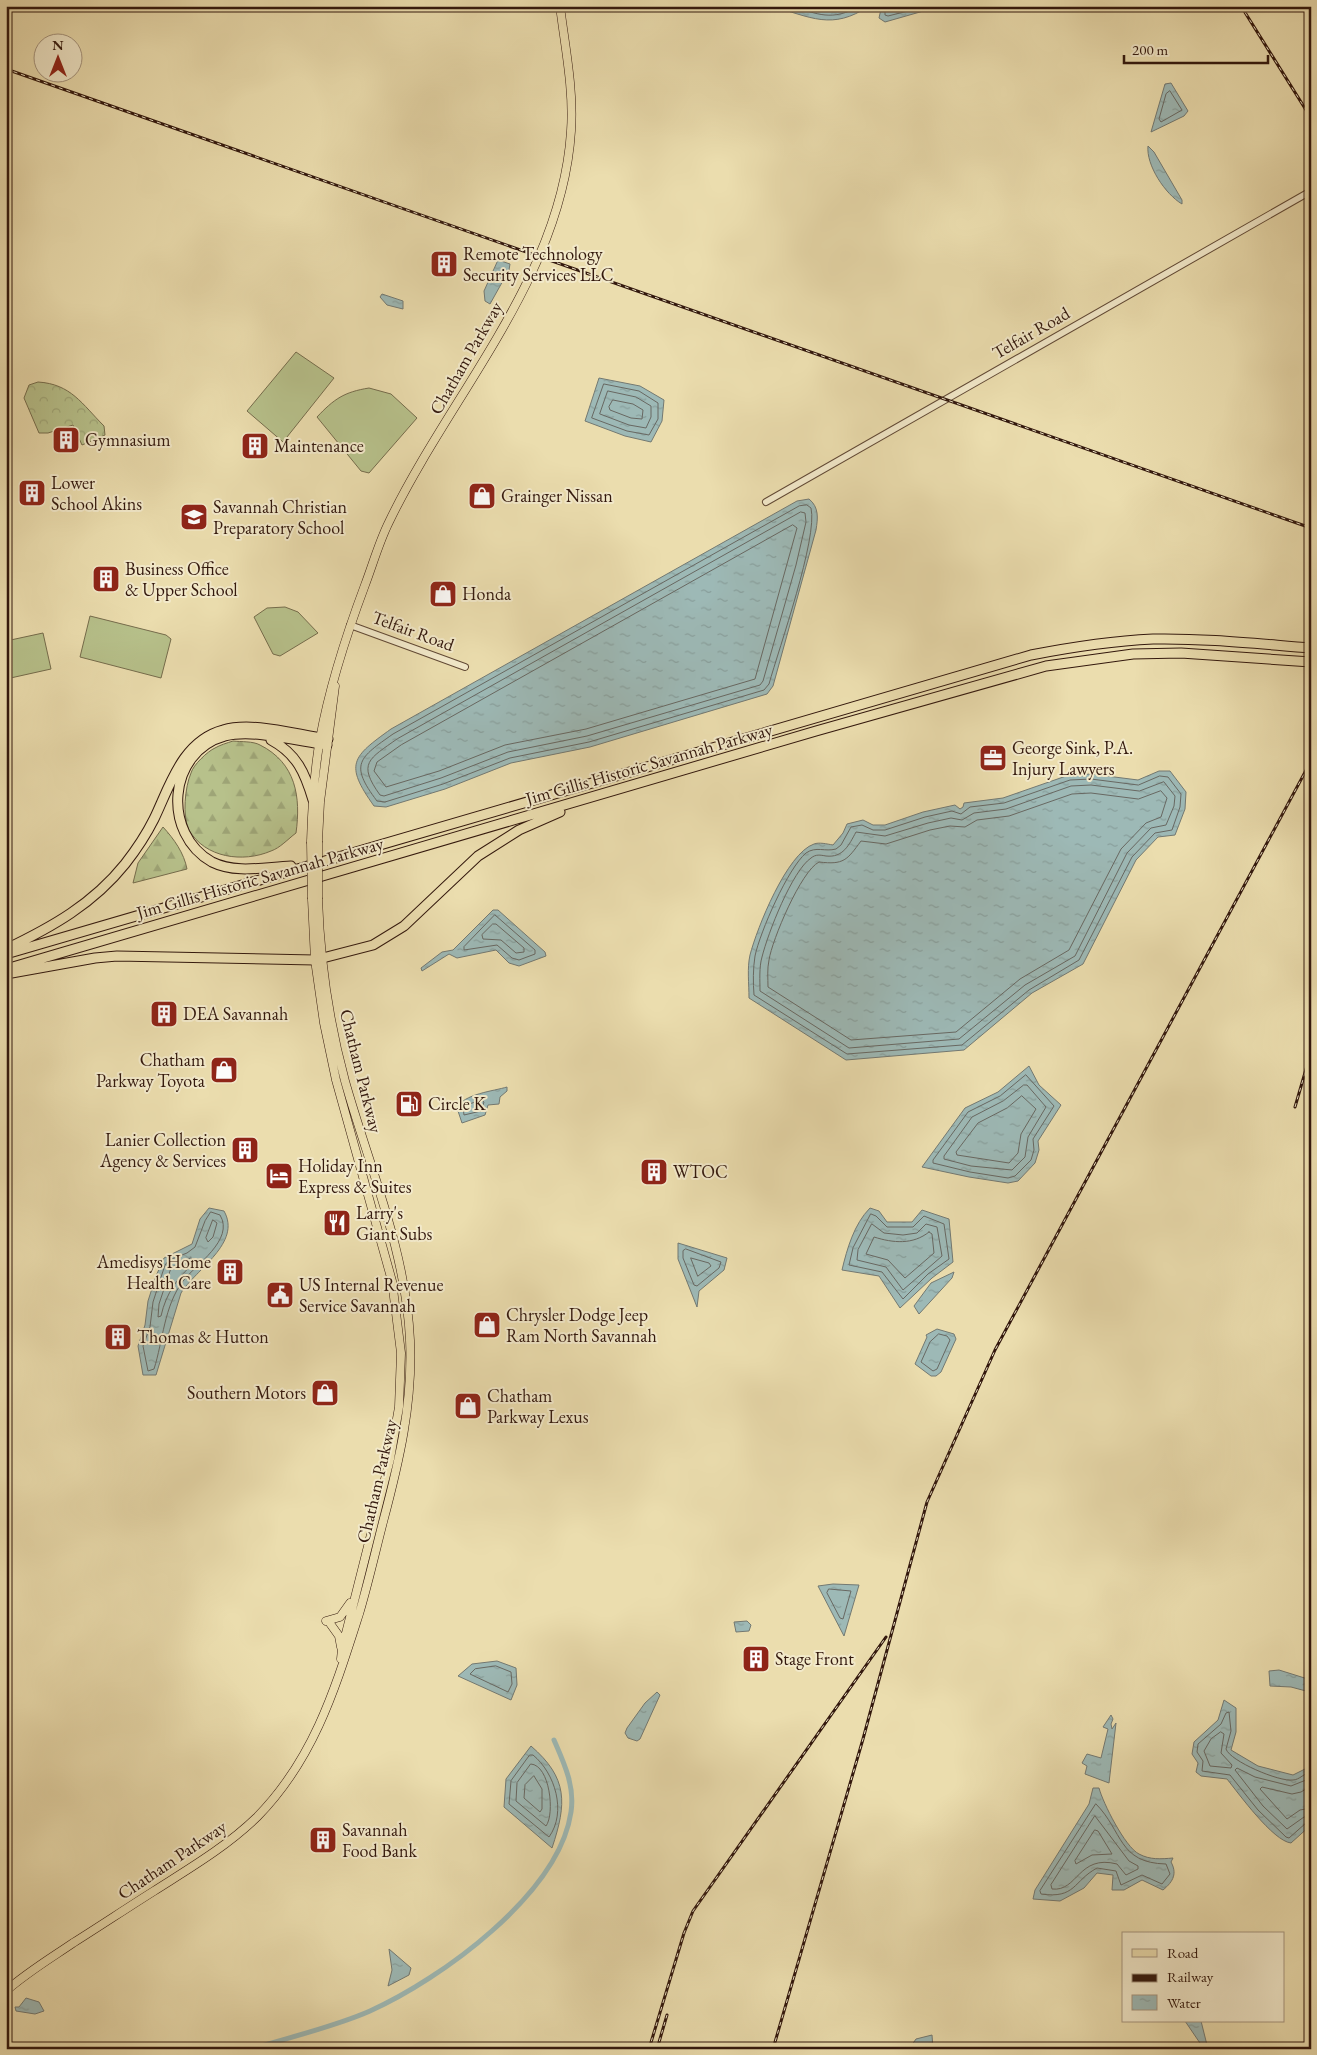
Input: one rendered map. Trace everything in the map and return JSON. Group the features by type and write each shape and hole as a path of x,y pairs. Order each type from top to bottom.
{"highway":[{"name":"Jim Gillis Historic Savannah Parkway","path":"6,954 1032,655 1092,644 1154,639 1212,640 1306,648"},
{"name":"Jim Gillis Historic Savannah Parkway","path":"6,969 816,731 1046,666 1143,654 1204,654 1309,662"},
{"path":"6,949 83,906 109,882 144,838 185,756 206,738 223,730 247,727 324,742"},
{"path":"304,866 229,868 203,855 185,835 180,822 177,809 178,788 189,762 211,742 232,735 254,735 324,742"},
{"path":"254,735 271,740 295,758 305,772 313,800"},
{"path":"6,974 95,958 117,956 319,959 373,945 404,926 462,869 497,842 519,830 599,796"}],"main road":[{"name":"Chatham Parkway","path":"341,1664 342,1649 396,1426 401,1353 392,1281 336,1080 319,959 315,899 313,800 335,682 350,624 388,524 408,484 531,276 553,226 571,133 572,109 560,6"},
{"name":"Chatham Parkway","path":"314,842 320,802 324,742"},
{"name":"Chatham Parkway","path":"6,1991 55,1955 181,1876 224,1846 278,1794 314,1739 326,1712 364,1597 400,1461 409,1400 410,1340 406,1304 393,1238 345,1080 319,959"},
{"path":"342,1649 339,1636 327,1621 336,1619 345,1612 356,1590"}],"street":[{"name":"Telfair Road","path":"766,502 1311,191"},
{"name":"Telfair Road","path":"350,624 465,666"}],"green space":[{"path":"296,352 334,378 283,442 247,411"},
{"path":"38,382 59,387 75,396 104,426 105,435 82,445 73,425 48,433 39,433 24,398 29,385"},
{"path":"369,388 391,394 417,418 369,473 361,471 317,417 340,397"},
{"path":"285,607 298,612 318,633 280,656 273,654 254,617 267,608"},
{"path":"90,616 166,635 171,639 161,678 80,657"},
{"path":"43,633 51,669 6,679 6,641"},
{"path":"233,741 250,742 272,752 289,771 296,794 298,807 296,833 278,848 260,855 237,857 215,852 205,847 196,839 187,824 185,810 186,793 192,770 209,752"},
{"path":"163,827 178,846 184,857 187,869 133,883 138,863"}],"water":[{"path":"771,6 869,6 856,14 844,18 821,20"},
{"path":"878,6 941,6 885,22 879,18 881,9"},
{"path":"1171,83 1188,111 1184,116 1151,132 1165,84"},
{"path":"1148,146 1154,152 1182,200 1182,204 1163,186 1153,170 1148,154"},
{"path":"498,260 510,264 509,270 490,304 485,301 484,291"},
{"path":"382,294 403,301 403,309 387,305 380,297"},
{"path":"599,378 640,386 664,400 662,421 651,442 625,436 585,421"},
{"path":"809,499 816,509 816,530 773,686 767,694 590,747 511,763 445,789 386,807 374,806 359,780 356,771 357,762 368,747 391,729 797,501"},
{"path":"1159,771 1170,771 1186,792 1185,809 1175,835 1158,837 1136,860 1083,964 1032,993 964,1050 846,1060 749,998 748,971 750,955 774,893 794,861 804,850 816,843 833,845 843,833 847,824 863,820 873,825 885,825 923,812 955,805 960,809 964,803 1003,798 1069,775 1091,774 1138,780"},
{"path":"493,910 498,910 545,952 546,956 519,966 509,963 496,950 457,958 449,954 422,971 421,968 442,952 453,950"},
{"path":"1029,1066 1039,1085 1061,1105 1038,1141 1039,1150 1035,1163 1018,1181 1008,1183 922,1167 965,1108 998,1092"},
{"path":"507,1087 507,1091 500,1097 499,1104 488,1105 485,1115 462,1123 457,1108 460,1103 472,1096"},
{"path":"209,1208 224,1211 228,1223 227,1234 215,1255 181,1293 156,1375 143,1375 138,1346 145,1325 148,1301 156,1276 164,1258 192,1244 200,1219"},
{"path":"870,1208 879,1211 887,1222 912,1222 922,1210 949,1219 953,1262 932,1278 900,1308 879,1276 842,1270 855,1229"},
{"path":"678,1243 727,1258 724,1270 699,1291 697,1307 678,1259"},
{"path":"954,1272 952,1278 919,1314 914,1306 931,1283"},
{"path":"937,1329 954,1334 956,1339 941,1372 936,1376 931,1376 915,1364 927,1337 926,1335"},
{"path":"833,1584 859,1585 844,1636 818,1586"},
{"path":"747,1621 751,1625 749,1631 736,1632 734,1622"},
{"path":"497,1661 516,1668 517,1685 511,1700 458,1676 472,1664"},
{"path":"1279,1670 1311,1680 1311,1713 1308,1712 1306,1691 1291,1687 1270,1686 1269,1671"},
{"path":"657,1692 660,1695 640,1739 637,1741 628,1738 625,1733 627,1728 645,1703"},
{"path":"1224,1700 1236,1708 1236,1732 1231,1750 1258,1766 1293,1775 1311,1766 1311,1825 1291,1843 1275,1834 1266,1826 1227,1779 1201,1776 1196,1772 1198,1763 1192,1754 1194,1742 1218,1720"},
{"path":"1111,1715 1113,1719 1112,1729 1116,1723 1109,1783 1085,1774 1087,1766 1082,1763 1087,1754 1101,1758 1108,1729 1103,1727"},
{"path":"531,1746 552,1769 558,1780 561,1792 560,1818 552,1848 504,1807 506,1779"},
{"path":"1093,1788 1099,1788 1115,1824 1133,1850 1151,1858 1173,1858 1171,1862 1174,1870 1172,1880 1163,1890 1142,1880 1124,1890 1112,1890 1113,1875 1097,1873 1084,1888 1060,1901 1033,1899 1035,1890 1089,1804"},
{"path":"389,1949 411,1968 409,1975 388,1986 392,1970"},
{"path":"26,1998 39,2002 44,2011 35,2014 16,2011 15,2007 19,2007"},
{"path":"1186,2022 1201,2022 1208,2049 1204,2049"},
{"path":"932,2035 933,2049 909,2049 916,2039"}],"waterway":[{"path":"251,2049 342,2022 399,1997 462,1956 521,1903 545,1873 562,1843 571,1812 570,1784 554,1740"}],"railway":[{"path":"1241,6 1311,118"},
{"path":"6,69 1311,528"},
{"path":"773,2049 863,1739 927,1502 995,1350 1311,761"},
{"path":"1295,1107 1311,1052"},
{"path":"649,2049 684,1933 693,1911 886,1637"},
{"path":"657,2049 667,2015"}],"place":[{"name":"Remote Technology Security Services LLC","path":"444,264"},
{"name":"Gymnasium","path":"66,440"},
{"name":"Maintenance","path":"255,446"},
{"name":"Lower School Akins","path":"32,493"},
{"name":"Grainger Nissan","path":"482,496"},
{"name":"Savannah Christian Preparatory School","path":"194,517"},
{"name":"Business Office & Upper School","path":"106,579"},
{"name":"Honda","path":"443,594"},
{"name":"George Sink, P.A. Injury Lawyers","path":"993,758"},
{"name":"DEA Savannah","path":"164,1014"},
{"name":"Chatham Parkway Toyota","path":"224,1070"},
{"name":"Circle K","path":"409,1104"},
{"name":"Lanier Collection Agency & Services","path":"245,1150"},
{"name":"WTOC","path":"654,1172"},
{"name":"Holiday Inn Express & Suites","path":"279,1176"},
{"name":"Larry's Giant Subs","path":"337,1223"},
{"name":"Amedisys Home Health Care","path":"230,1272"},
{"name":"US Internal Revenue Service Savannah","path":"280,1295"},
{"name":"Chrysler Dodge Jeep Ram North Savannah","path":"487,1325"},
{"name":"Thomas & Hutton","path":"118,1337"},
{"name":"Southern Motors","path":"325,1393"},
{"name":"Chatham Parkway Lexus","path":"468,1406"},
{"name":"Stage Front","path":"756,1659"},
{"name":"Savannah Food Bank","path":"323,1840"}]}
